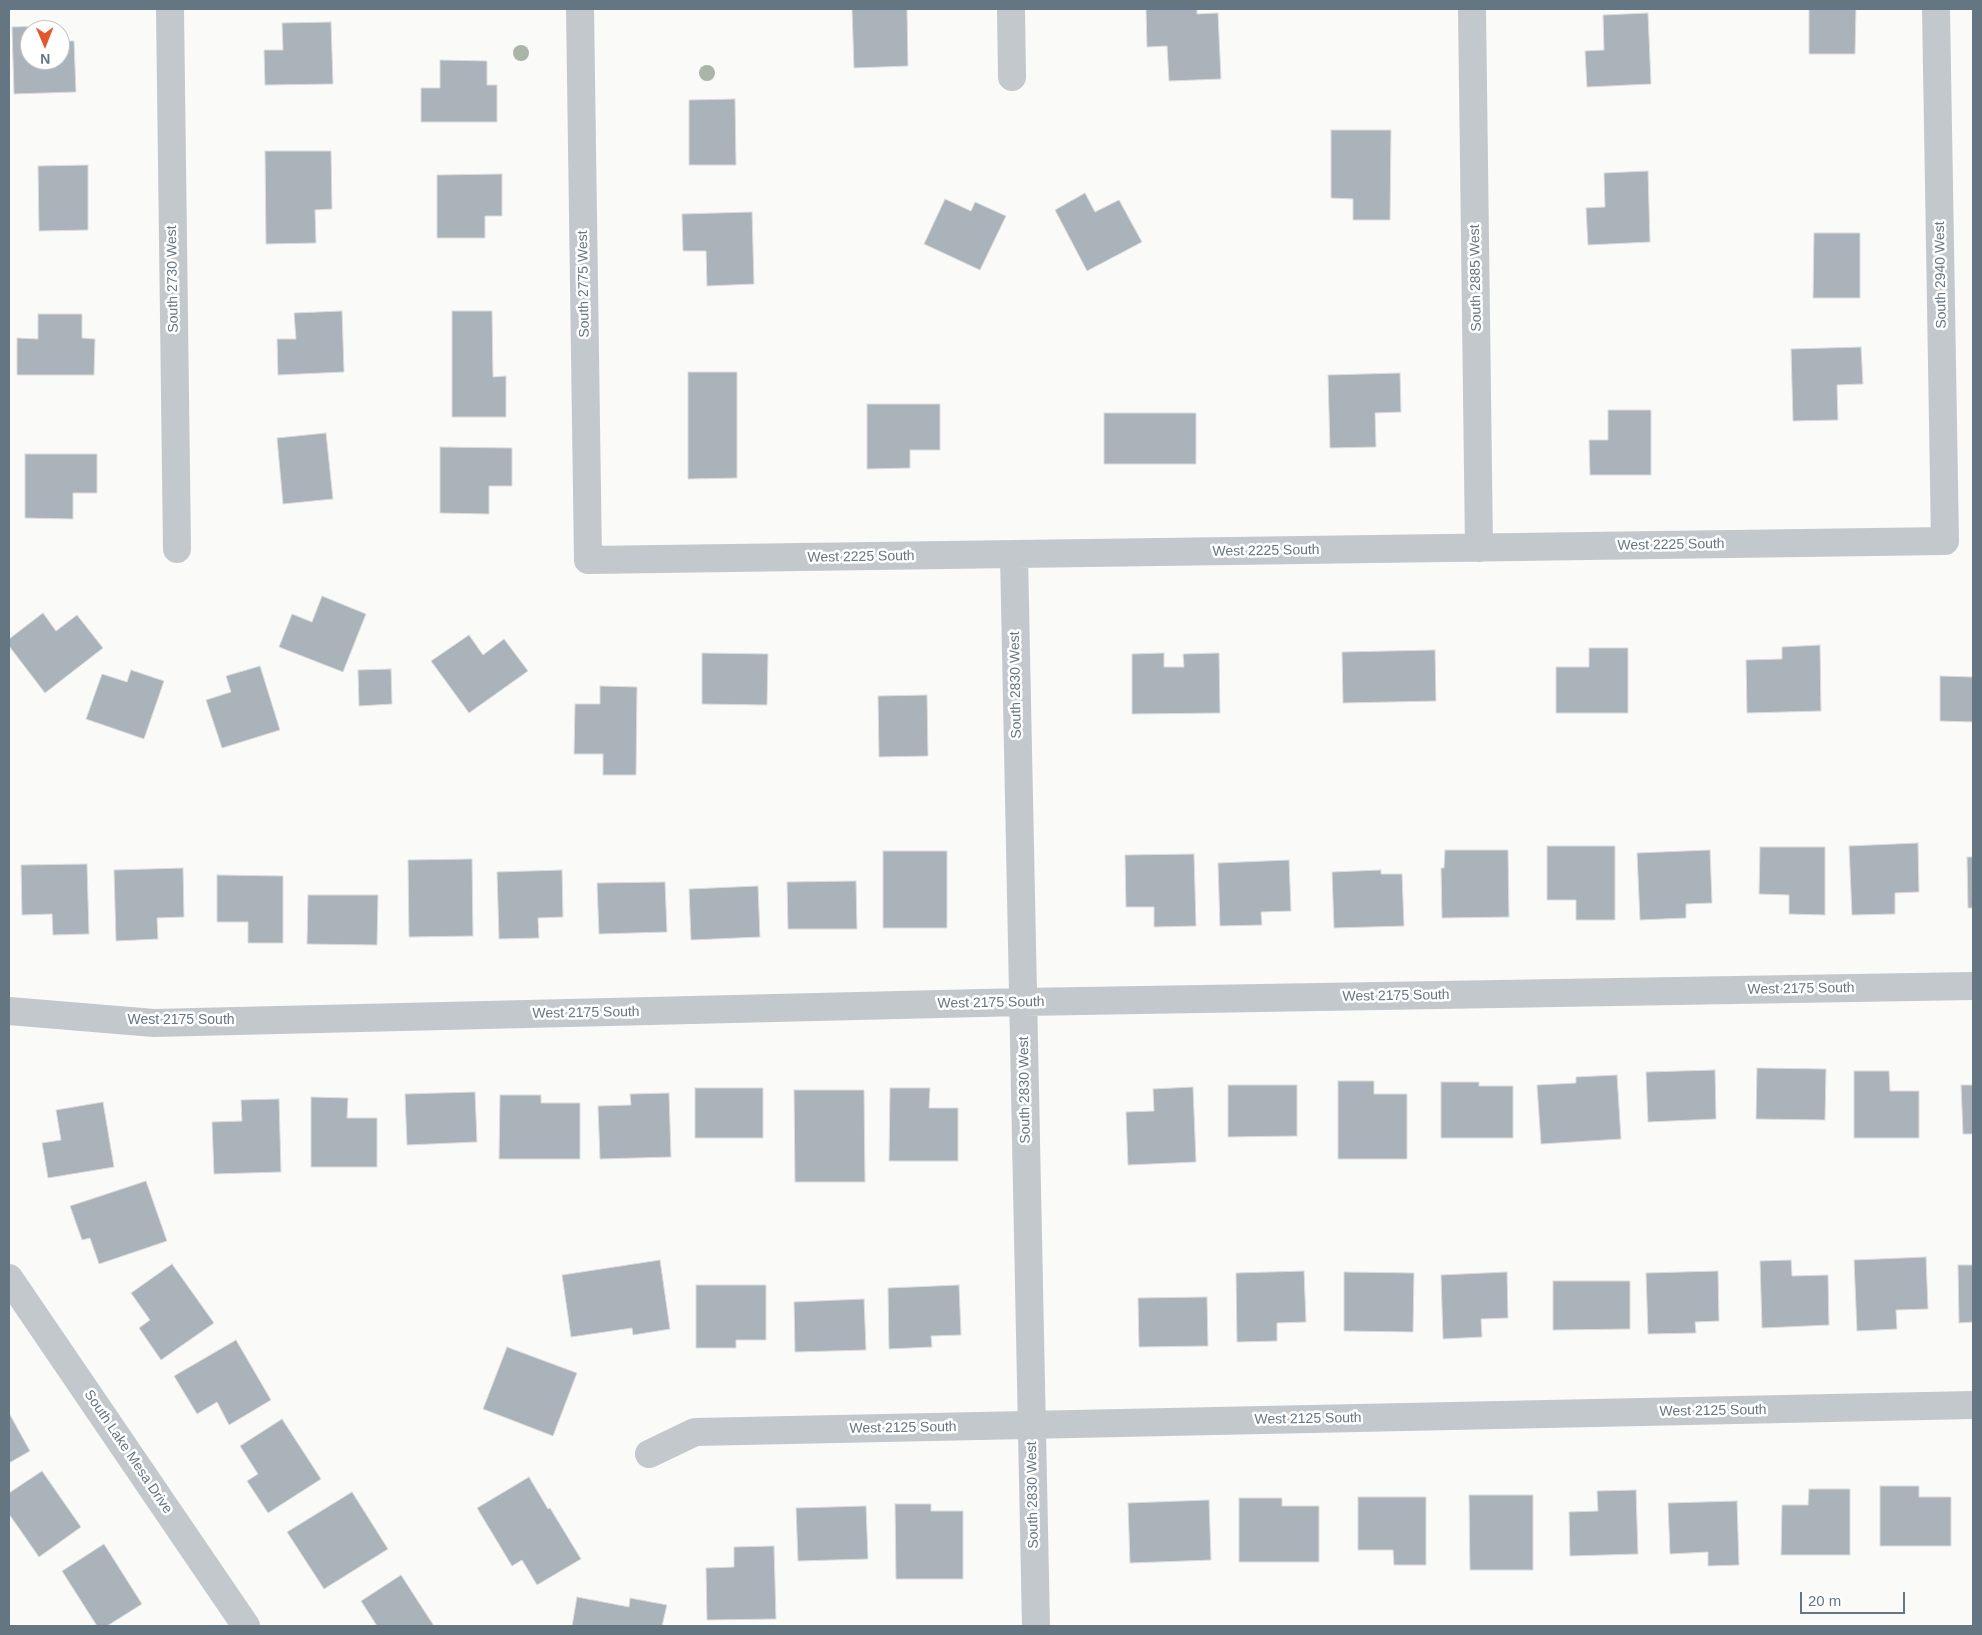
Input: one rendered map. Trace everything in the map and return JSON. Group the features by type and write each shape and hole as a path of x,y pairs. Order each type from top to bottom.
{"street":[{"name":"South 2730 West","path":"170,9 177,549"},
{"name":"South 2775 West","path":"580,9 588,560"},
{"path":"1011,9 1012,77"},
{"name":"South 2885 West","path":"1472,9 1479,548"},
{"name":"South 2940 West","path":"1936,9 1945,541"},
{"name":"West 2225 South","path":"588,560 1945,541"},
{"name":"South 2830 West","path":"1014,554 1036,1626"},
{"name":"West 2175 South","path":"9,1012 154,1023 1023,1002 1973,986"},
{"name":"South Lake Mesa Drive","path":"9,1278 246,1626"},
{"name":"West 2125 South","path":"649,1454 695,1432 1973,1405"}],"building":[{"path":"852,9 907,9 908,66 854,68"},
{"path":"1146,9 1197,9 1197,14 1218,13 1221,79 1169,81 1167,46 1147,47"},
{"path":"1809,9 1856,9 1855,54 1809,54"},
{"path":"1648,13 1651,84 1587,87 1585,51 1604,50 1603,15"},
{"path":"331,22 333,84 265,85 264,50 283,50 282,23"},
{"path":"12,27 20,27 20,70 70,70 70,41 74,41 76,92 14,94"},
{"path":"440,60 487,61 487,85 497,85 497,122 421,122 421,88 440,88"},
{"path":"735,99 736,165 689,165 689,100"},
{"path":"1331,130 1391,130 1390,220 1353,220 1353,199 1331,198"},
{"path":"265,151 331,151 332,209 315,210 316,243 266,244"},
{"path":"88,165 88,230 39,231 38,166"},
{"path":"1648,171 1650,242 1588,245 1586,208 1605,207 1604,173"},
{"path":"502,174 502,216 485,216 485,238 437,238 437,175"},
{"path":"1085,193 1095,212 1119,200 1142,242 1087,271 1055,210"},
{"path":"945,199 971,211 975,202 1006,216 980,270 924,244"},
{"path":"752,212 754,284 707,286 706,251 683,251 682,214"},
{"path":"1814,233 1860,233 1860,298 1813,298"},
{"path":"342,311 344,372 278,375 277,339 296,339 294,313"},
{"path":"452,311 492,311 493,377 506,376 506,417 452,417"},
{"path":"38,314 82,314 82,338 95,339 94,375 17,375 17,338 38,339"},
{"path":"1861,347 1863,384 1837,385 1838,420 1793,421 1791,349"},
{"path":"688,372 737,372 737,478 688,479"},
{"path":"1400,373 1401,412 1375,413 1376,447 1330,448 1328,375"},
{"path":"867,404 940,404 940,450 910,450 910,468 867,469"},
{"path":"1608,410 1651,410 1651,475 1590,475 1589,440 1608,440"},
{"path":"1104,413 1196,413 1196,464 1104,464"},
{"path":"326,433 333,499 283,504 277,438"},
{"path":"440,447 512,448 512,486 489,486 489,514 440,513"},
{"path":"25,454 97,454 97,493 73,493 73,519 25,518"},
{"path":"322,596 366,614 343,672 279,647 292,614 312,622"},
{"path":"43,613 56,631 77,615 103,648 45,693 9,646 9,639"},
{"path":"469,635 483,655 504,639 528,671 469,713 431,661"},
{"path":"1820,645 1821,711 1747,713 1746,660 1782,659 1782,647"},
{"path":"1589,648 1628,648 1628,713 1556,713 1556,667 1589,667"},
{"path":"1435,650 1436,701 1343,703 1342,652"},
{"path":"702,653 768,654 767,705 702,704"},
{"path":"1164,653 1164,667 1184,667 1183,654 1219,653 1220,713 1132,714 1132,654"},
{"path":"260,666 280,730 222,748 206,700 231,692 226,676"},
{"path":"391,669 392,704 359,706 358,670"},
{"path":"131,670 164,681 144,739 86,719 102,674 127,682"},
{"path":"1940,676 1973,677 1973,722 1940,721"},
{"path":"600,686 637,687 636,775 603,775 603,754 574,754 575,704 600,704"},
{"path":"927,695 928,756 879,757 878,696"},
{"path":"1918,843 1919,892 1895,893 1895,914 1852,915 1849,846"},
{"path":"1547,846 1615,846 1615,920 1576,920 1576,900 1547,900"},
{"path":"1760,847 1825,847 1825,915 1789,914 1789,895 1759,894"},
{"path":"1445,850 1508,850 1509,917 1442,918 1441,868 1444,868"},
{"path":"1710,850 1712,903 1686,904 1686,918 1640,920 1637,853"},
{"path":"883,851 947,851 947,928 883,928"},
{"path":"1194,854 1196,926 1154,927 1154,907 1126,907 1125,855"},
{"path":"1967,857 1973,857 1973,908 1968,908"},
{"path":"472,859 473,936 409,937 408,860"},
{"path":"1289,860 1291,911 1261,912 1262,925 1220,926 1218,863"},
{"path":"87,864 89,934 53,935 52,914 22,915 21,865"},
{"path":"183,868 184,917 157,918 158,939 116,941 114,870"},
{"path":"562,870 563,917 538,918 539,938 499,939 497,872"},
{"path":"1381,870 1381,874 1402,874 1404,926 1334,928 1332,872"},
{"path":"217,875 283,876 283,943 248,943 248,922 217,922"},
{"path":"856,881 857,929 788,929 787,882"},
{"path":"665,882 667,932 599,934 597,883"},
{"path":"758,886 760,937 691,940 689,889"},
{"path":"308,895 378,895 377,945 307,944"},
{"path":"1757,1068 1826,1069 1825,1120 1756,1119"},
{"path":"1715,1070 1716,1119 1648,1122 1646,1072"},
{"path":"1854,1071 1889,1071 1890,1091 1919,1091 1919,1138 1854,1138"},
{"path":"1617,1075 1621,1139 1541,1144 1537,1085 1576,1083 1576,1077"},
{"path":"1338,1081 1374,1081 1374,1094 1407,1094 1407,1159 1338,1159"},
{"path":"1441,1082 1479,1082 1479,1086 1513,1086 1513,1138 1441,1138"},
{"path":"1228,1085 1297,1085 1297,1136 1228,1137"},
{"path":"1961,1085 1973,1085 1973,1134 1963,1134"},
{"path":"1193,1087 1196,1162 1128,1165 1126,1112 1154,1111 1153,1089"},
{"path":"695,1088 763,1088 763,1138 695,1138"},
{"path":"890,1088 930,1088 929,1108 958,1108 958,1161 889,1161"},
{"path":"794,1090 864,1090 865,1182 795,1182"},
{"path":"475,1092 477,1142 407,1145 405,1094"},
{"path":"669,1093 671,1157 600,1159 598,1106 631,1105 630,1094"},
{"path":"500,1095 541,1095 541,1103 580,1103 580,1159 499,1159"},
{"path":"311,1097 348,1098 347,1118 377,1118 377,1167 311,1167"},
{"path":"279,1099 281,1172 214,1174 212,1122 242,1121 241,1100"},
{"path":"103,1102 114,1167 48,1178 42,1143 61,1140 56,1110"},
{"path":"146,1181 167,1241 99,1264 90,1238 82,1240 70,1206"},
{"path":"1926,1257 1928,1309 1896,1310 1897,1329 1857,1331 1854,1260"},
{"path":"660,1260 670,1329 633,1335 632,1328 571,1337 562,1275"},
{"path":"1791,1260 1792,1276 1828,1275 1829,1325 1762,1328 1760,1261"},
{"path":"172,1264 214,1323 161,1360 139,1328 150,1320 131,1293"},
{"path":"1958,1265 1973,1265 1973,1322 1959,1323"},
{"path":"1304,1271 1306,1322 1277,1323 1277,1341 1237,1342 1236,1273"},
{"path":"1718,1271 1719,1321 1695,1322 1696,1333 1648,1334 1646,1273"},
{"path":"1344,1272 1414,1273 1413,1332 1344,1331"},
{"path":"1507,1272 1508,1318 1481,1319 1482,1337 1443,1339 1441,1275"},
{"path":"1553,1281 1630,1281 1630,1329 1553,1330"},
{"path":"696,1285 766,1285 766,1340 736,1340 736,1348 696,1348"},
{"path":"959,1285 961,1335 931,1336 932,1347 889,1349 888,1288"},
{"path":"1207,1297 1208,1346 1139,1347 1138,1298"},
{"path":"864,1299 866,1350 795,1352 794,1302"},
{"path":"236,1340 271,1400 229,1425 217,1402 197,1414 174,1376"},
{"path":"507,1347 577,1373 553,1436 483,1409"},
{"path":"9,1413 30,1451 9,1463"},
{"path":"282,1419 321,1479 268,1513 247,1481 258,1474 240,1446"},
{"path":"42,1471 81,1527 39,1557 9,1514 9,1493"},
{"path":"529,1477 581,1559 537,1585 522,1560 512,1566 477,1508"},
{"path":"1880,1486 1919,1486 1919,1497 1951,1497 1951,1546 1880,1546"},
{"path":"1809,1489 1850,1489 1850,1555 1781,1555 1782,1505 1808,1505"},
{"path":"1636,1490 1638,1554 1570,1556 1569,1512 1598,1511 1597,1491"},
{"path":"352,1492 388,1549 324,1589 287,1532"},
{"path":"1469,1495 1533,1495 1533,1570 1470,1570"},
{"path":"1358,1497 1426,1497 1426,1565 1394,1565 1393,1550 1358,1550"},
{"path":"1239,1498 1282,1498 1282,1506 1319,1506 1319,1562 1239,1562"},
{"path":"1209,1500 1211,1560 1130,1563 1128,1503"},
{"path":"1737,1501 1739,1565 1708,1566 1708,1552 1670,1554 1668,1503"},
{"path":"895,1504 931,1504 931,1511 963,1511 963,1579 896,1579"},
{"path":"866,1506 868,1559 798,1561 796,1508"},
{"path":"104,1544 142,1604 107,1626 97,1626 62,1571"},
{"path":"774,1546 776,1619 707,1620 706,1568 734,1567 734,1547"},
{"path":"401,1575 434,1626 377,1626 361,1601"},
{"path":"577,1597 629,1607 630,1598 667,1605 662,1626 572,1626"}]}
